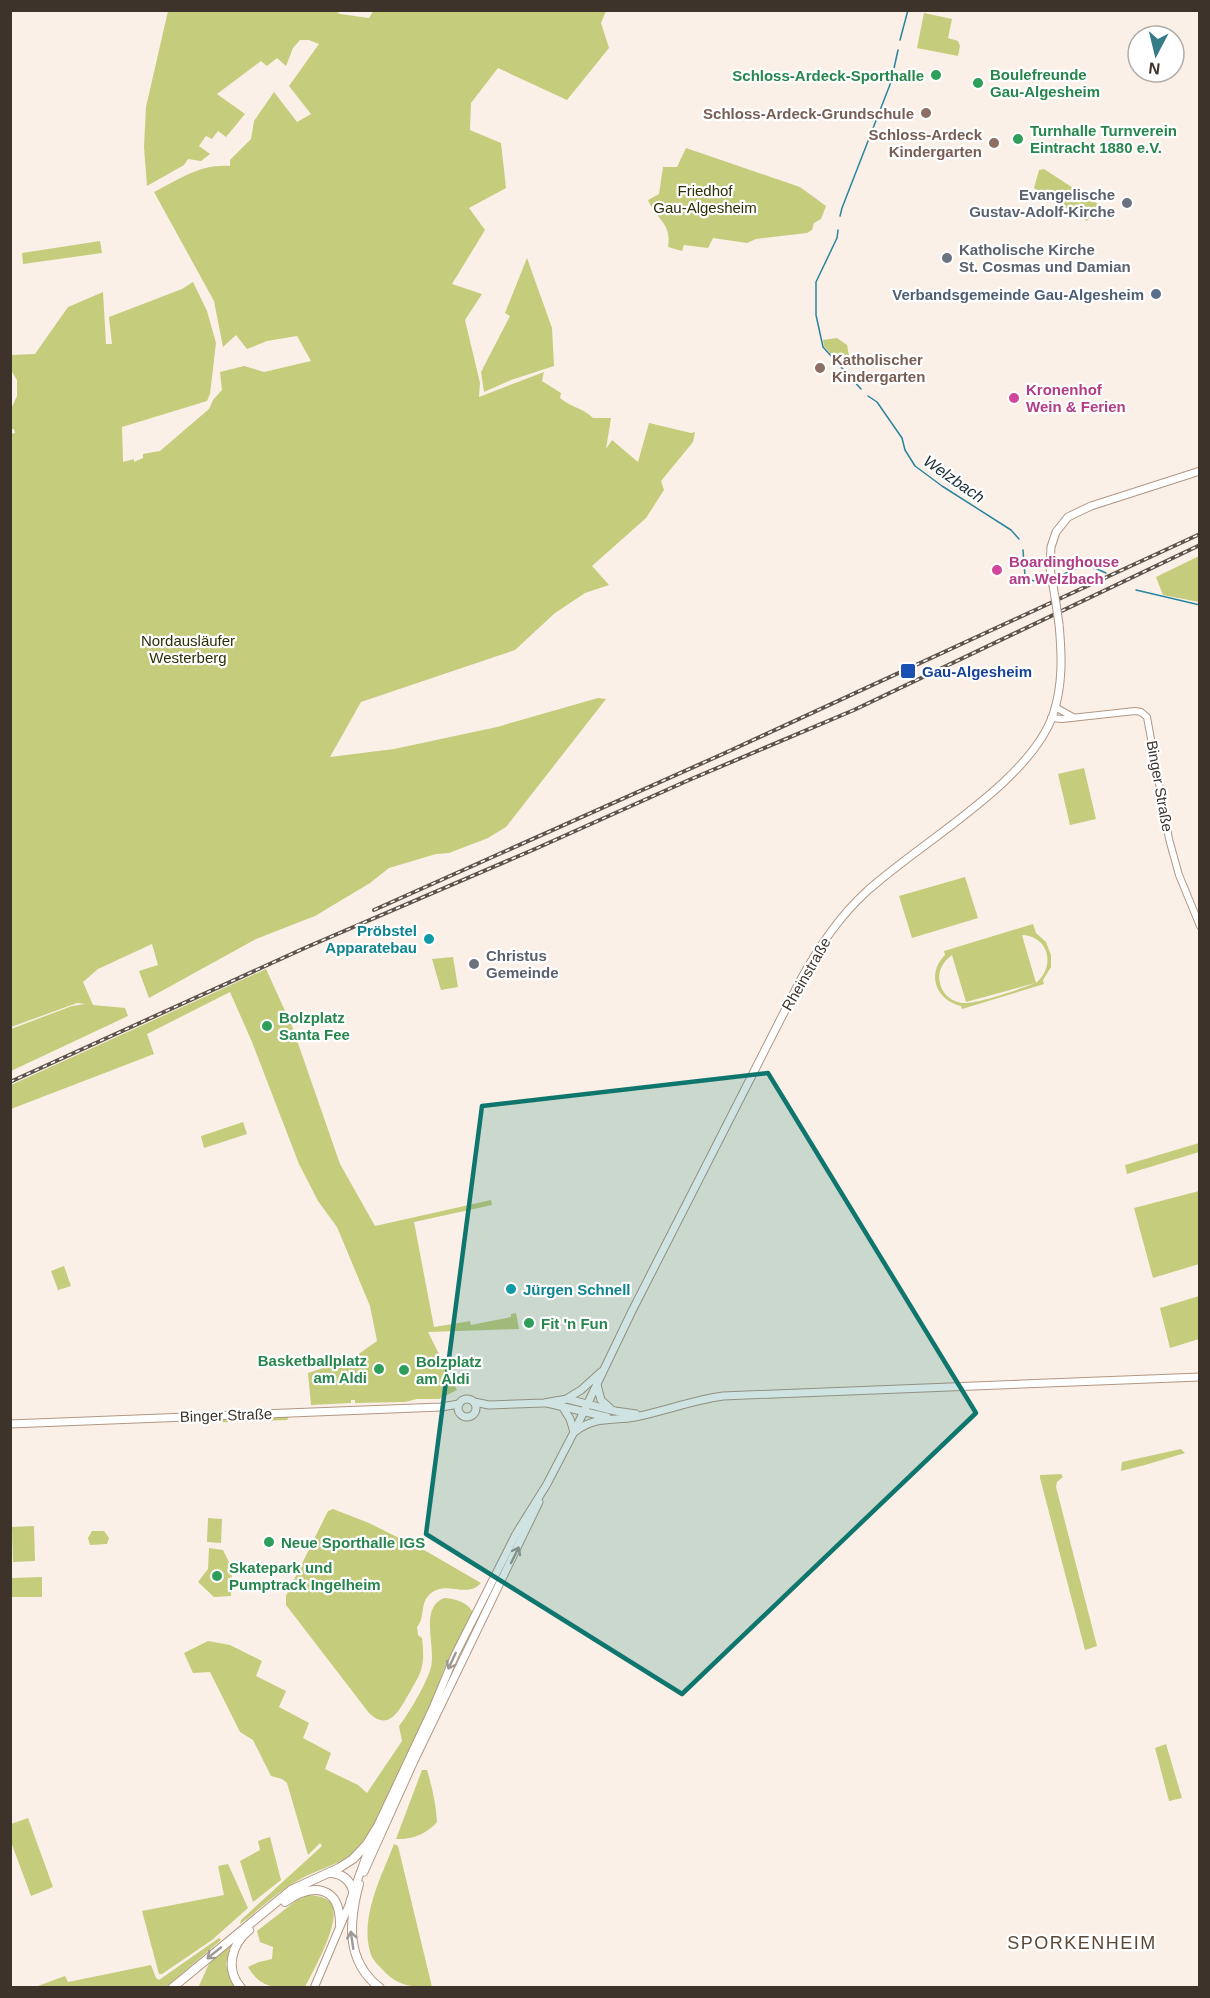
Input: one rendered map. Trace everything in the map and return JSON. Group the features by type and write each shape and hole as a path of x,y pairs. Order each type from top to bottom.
{"highway":[{"path":"172,1988 291,1890 331,1873 360,1852 376,1829"},
{"path":"331,1873 344,1877 356,1888 352,1914 353,1947 367,1976 380,1988"},
{"path":"241,1988 233,1976 231,1967 236,1945 246,1933 292,1897 312,1890 329,1894 337,1902 340,1924"}],"main road":[{"name":"Rheinstraße","path":"547,1484 788,1003 821,944 843,916 870,889 1015,771 1034,749 1051,718 1061,674 1059,624 1050,568 1051,547 1056,532 1068,517 1091,506 1200,471"},
{"path":"567,1399 605,1368"},
{"path":"562,1406 570,1419 574,1432 591,1422 609,1418 629,1418 723,1395 1200,1377"},
{"path":"597,1385 603,1402 615,1411"},
{"name":"Binger Straße","path":"459,1408 466,1399 474,1402"},
{"path":"489,1405 476,1411 474,1402 489,1405 567,1399 615,1411 651,1413"},
{"path":"544,1402 609,1418"},
{"name":"Binger Straße","path":"10,1424 441,1407 459,1408 467,1417 472,1416 476,1411"},
{"path":"356,1888 376,1829 433,1708 455,1655 516,1534 547,1484"},
{"path":"314,1988 350,1901 409,1772 547,1484"}],"street":[{"path":"1055,707 1074,717"},
{"name":"Binger Straße","path":"1051,718 1135,711 1142,712 1147,717 1169,839 1179,875 1200,926"}],"highlighted area":[{"path":"768,1073 976,1413 682,1694 426,1534 482,1106"}],"green space":[{"name":"Nordausläufer Westerberg","path":"374,10 606,11 601,23 609,48 567,100 498,68 471,103 470,130 501,143 506,188 469,208 485,230 452,284 482,294 465,320 480,383 479,397 544,372 542,381 561,393 560,398 564,401 593,418 611,418 606,449 612,440 638,462 649,423 695,432 693,442 661,481 664,490 646,518 592,566 609,585 585,593 555,613 515,650 361,702 330,757 394,749 497,727 598,698 606,699 506,827 488,838 449,853 436,854 389,868 370,883 315,916 256,939 149,998 139,971 158,965 152,944 98,969 83,982 93,1005 125,1008 128,1016 11,1071 11,1029 72,1006 86,1004 77,1003 11,1027 10,434 15,433 14,429 11,429 11,409 17,396 17,380 11,370 11,355 35,354 68,307 103,292 106,344 112,344 109,317 182,289 193,282 207,311 216,343 210,394 207,401 122,427 123,462 134,459 134,462 143,458 143,454 160,451 209,409 222,390 220,372 244,366 264,372 311,361 297,336 267,341 247,349 236,335 223,347 214,301 154,192 200,170 230,166 230,160 251,139 254,121 274,92 297,122 311,114 289,86 319,44 309,40 300,40 293,48 286,66 277,58 267,66 261,61 217,94 245,114 226,137 218,131 212,139 206,136 199,146 210,154 201,161 188,159 184,165 147,186 144,147 146,107 168,11 336,11 340,14 369,18"},
{"path":"924,13 952,19 948,38 958,41 960,46 958,56 917,48"},
{"name":"Friedhof Gau-Algesheim","path":"686,148 800,187 826,206 821,219 814,223 812,230 807,233 756,239 747,243 713,238 708,248 684,245 682,251 668,247 666,226 648,200 659,194 663,167 677,167"},
{"path":"1044,169 1098,204 1087,221 1034,188 1039,170"},
{"path":"100,241 102,253 23,264 22,253"},
{"path":"527,258 552,328 554,366 511,380 484,392 481,372 510,316 505,313"},
{"path":"837,338 847,345 849,356 838,362 824,346 823,340"},
{"path":"1199,556 1199,602 1163,595 1156,577"},
{"path":"1084,768 1096,819 1070,825 1058,774"},
{"path":"965,877 978,918 912,938 899,896"},
{"path":"1033,924 1036,933 1046,942 1051,955 1051,967 1043,980 1044,984 962,1009 961,1006 945,998 936,985 936,970 945,955 944,951","holes":["1022,935 1038,941 1047,953 1046,968 1036,983","952,955 966,1002 1035,983 970,1003 955,1001 943,991 939,979 942,967"]},
{"path":"453,957 458,987 441,990 432,959"},
{"path":"266,969 292,1026 340,1164 375,1226 491,1200 492,1205 414,1222 434,1327 470,1321 471,1325 511,1317 511,1314 516,1313 519,1329 428,1332 457,1390 439,1399 355,1403 355,1400 351,1400 351,1403 311,1405 308,1373 353,1358 377,1341 370,1306 337,1227 318,1201 299,1164 252,1042 230,992 147,1034 154,1054 11,1109 11,1085"},
{"path":"243,1122 247,1134 204,1148 201,1136"},
{"path":"1199,1143 1199,1152 1127,1174 1125,1165"},
{"path":"1199,1191 1199,1264 1153,1278 1134,1208"},
{"path":"64,1266 71,1286 58,1290 51,1271"},
{"path":"1199,1296 1199,1339 1170,1348 1160,1308"},
{"path":"286,1415 289,1417 287,1420 203,1423 200,1421 213,1418"},
{"path":"1181,1449 1185,1453 1121,1471 1122,1462"},
{"path":"1061,1474 1063,1477 1057,1482 1056,1487 1097,1646 1085,1650 1040,1478 1040,1475"},
{"path":"333,1509 412,1543 481,1583 463,1590 437,1589 427,1597 417,1627 423,1645 421,1670 402,1705 389,1719 376,1718 369,1713 286,1605 286,1596 328,1511"},
{"path":"208,1518 222,1519 221,1543 207,1542"},
{"path":"34,1526 35,1561 13,1562 12,1527"},
{"path":"92,1531 104,1531 109,1538 107,1544 90,1545 88,1538"},
{"name":"Skatepark und Pumptrack Ingelheim","path":"209,1548 223,1550 232,1568 231,1596 214,1597 198,1582 208,1569"},
{"path":"42,1577 42,1597 11,1597 11,1578"},
{"path":"444,1598 464,1603 472,1611 472,1615 444,1669 435,1694 370,1833 362,1844 346,1858 289,1886 240,1924 241,1920 322,1846 320,1843 308,1855 287,1783 271,1776 253,1740 240,1732 210,1672 193,1673 184,1653 208,1641 230,1645 262,1661 256,1676 286,1691 279,1707 309,1723 303,1738 331,1753 325,1769 358,1785 367,1793 402,1741 399,1726 417,1698 429,1673 432,1658 430,1619 436,1603"},
{"path":"1166,1744 1182,1798 1169,1801 1155,1748"},
{"path":"422,1770 427,1770 434,1796 437,1822 418,1835 396,1839"},
{"path":"28,1818 53,1887 31,1896 11,1842 11,1824"},
{"path":"270,1837 281,1880 253,1902 240,1861 260,1850 258,1841"},
{"path":"394,1844 398,1846 432,1987 411,1986 392,1979 371,1955 368,1927 373,1898"},
{"path":"228,1864 248,1908 212,1940 159,1974 142,1911 224,1895 218,1866"},
{"path":"309,1895 326,1899 331,1903 334,1911 330,1932 305,1987 279,1987 260,1981 248,1967 272,1959 273,1947 260,1942 257,1931 297,1900"},
{"path":"219,1938 221,1940 166,1987 35,1987 65,1976 68,1982 151,1965 159,1980"},
{"path":"232,1945 226,1964 235,1987 198,1988 212,1957"}],"waterway":[{"name":"Welzbach","path":"900,40 908,10"},
{"name":"Welzbach","path":"840,216 891,82 898,50"},
{"name":"Welzbach","path":"838,230 837,238 816,282 816,315 823,347 861,389"},
{"name":"Welzbach","path":"868,396 877,402 902,438 905,450 915,466 1011,530 1019,539"},
{"name":"Welzbach","path":"1023,550 1025,576 1028,580 1045,582"},
{"name":"Welzbach","path":"1064,574 1086,564 1106,573"},
{"name":"Welzbach","path":"1136,590 1200,605"}],"railway":[{"path":"374,910 725,753 1200,534"},
{"path":"10,1082 307,947 854,710 1200,545"}],"place":[{"name":"Schloss-Ardeck-Sporthalle","path":"936,75"},
{"name":"Boulefreunde Gau-Algesheim","path":"978,83"},
{"name":"Schloss-Ardeck-Grundschule","path":"926,113"},
{"name":"Turnhalle Turnverein Eintracht 1880 e.V.","path":"1018,139"},
{"name":"Schloss-Ardeck Kindergarten","path":"994,143"},
{"name":"Evangelische Gustav-Adolf-Kirche","path":"1127,203"},
{"name":"Katholische Kirche St. Cosmas und Damian","path":"947,258"},
{"name":"Verbandsgemeinde Gau-Algesheim","path":"1156,294"},
{"name":"Katholischer Kindergarten","path":"820,368"},
{"name":"Kronenhof Wein & Ferien","path":"1014,398"},
{"name":"Boardinghouse am Welzbach","path":"997,570"},
{"name":"Gau-Algesheim","path":"908,671"},
{"name":"Pröbstel Apparatebau","path":"429,939"},
{"name":"Christus Gemeinde","path":"474,964"},
{"name":"Bolzplatz Santa Fee","path":"267,1026"},
{"name":"Jürgen Schnell","path":"511,1289"},
{"name":"Fit 'n Fun","path":"529,1323"},
{"name":"Basketballplatz am Aldi","path":"379,1369"},
{"name":"Bolzplatz am Aldi","path":"404,1370"},
{"name":"Neue Sporthalle IGS","path":"269,1542"},
{"name":"Skatepark und Pumptrack Ingelheim","path":"217,1576"}],"district":[{"name":"SPORKENHEIM","path":"1082,1943"}]}
